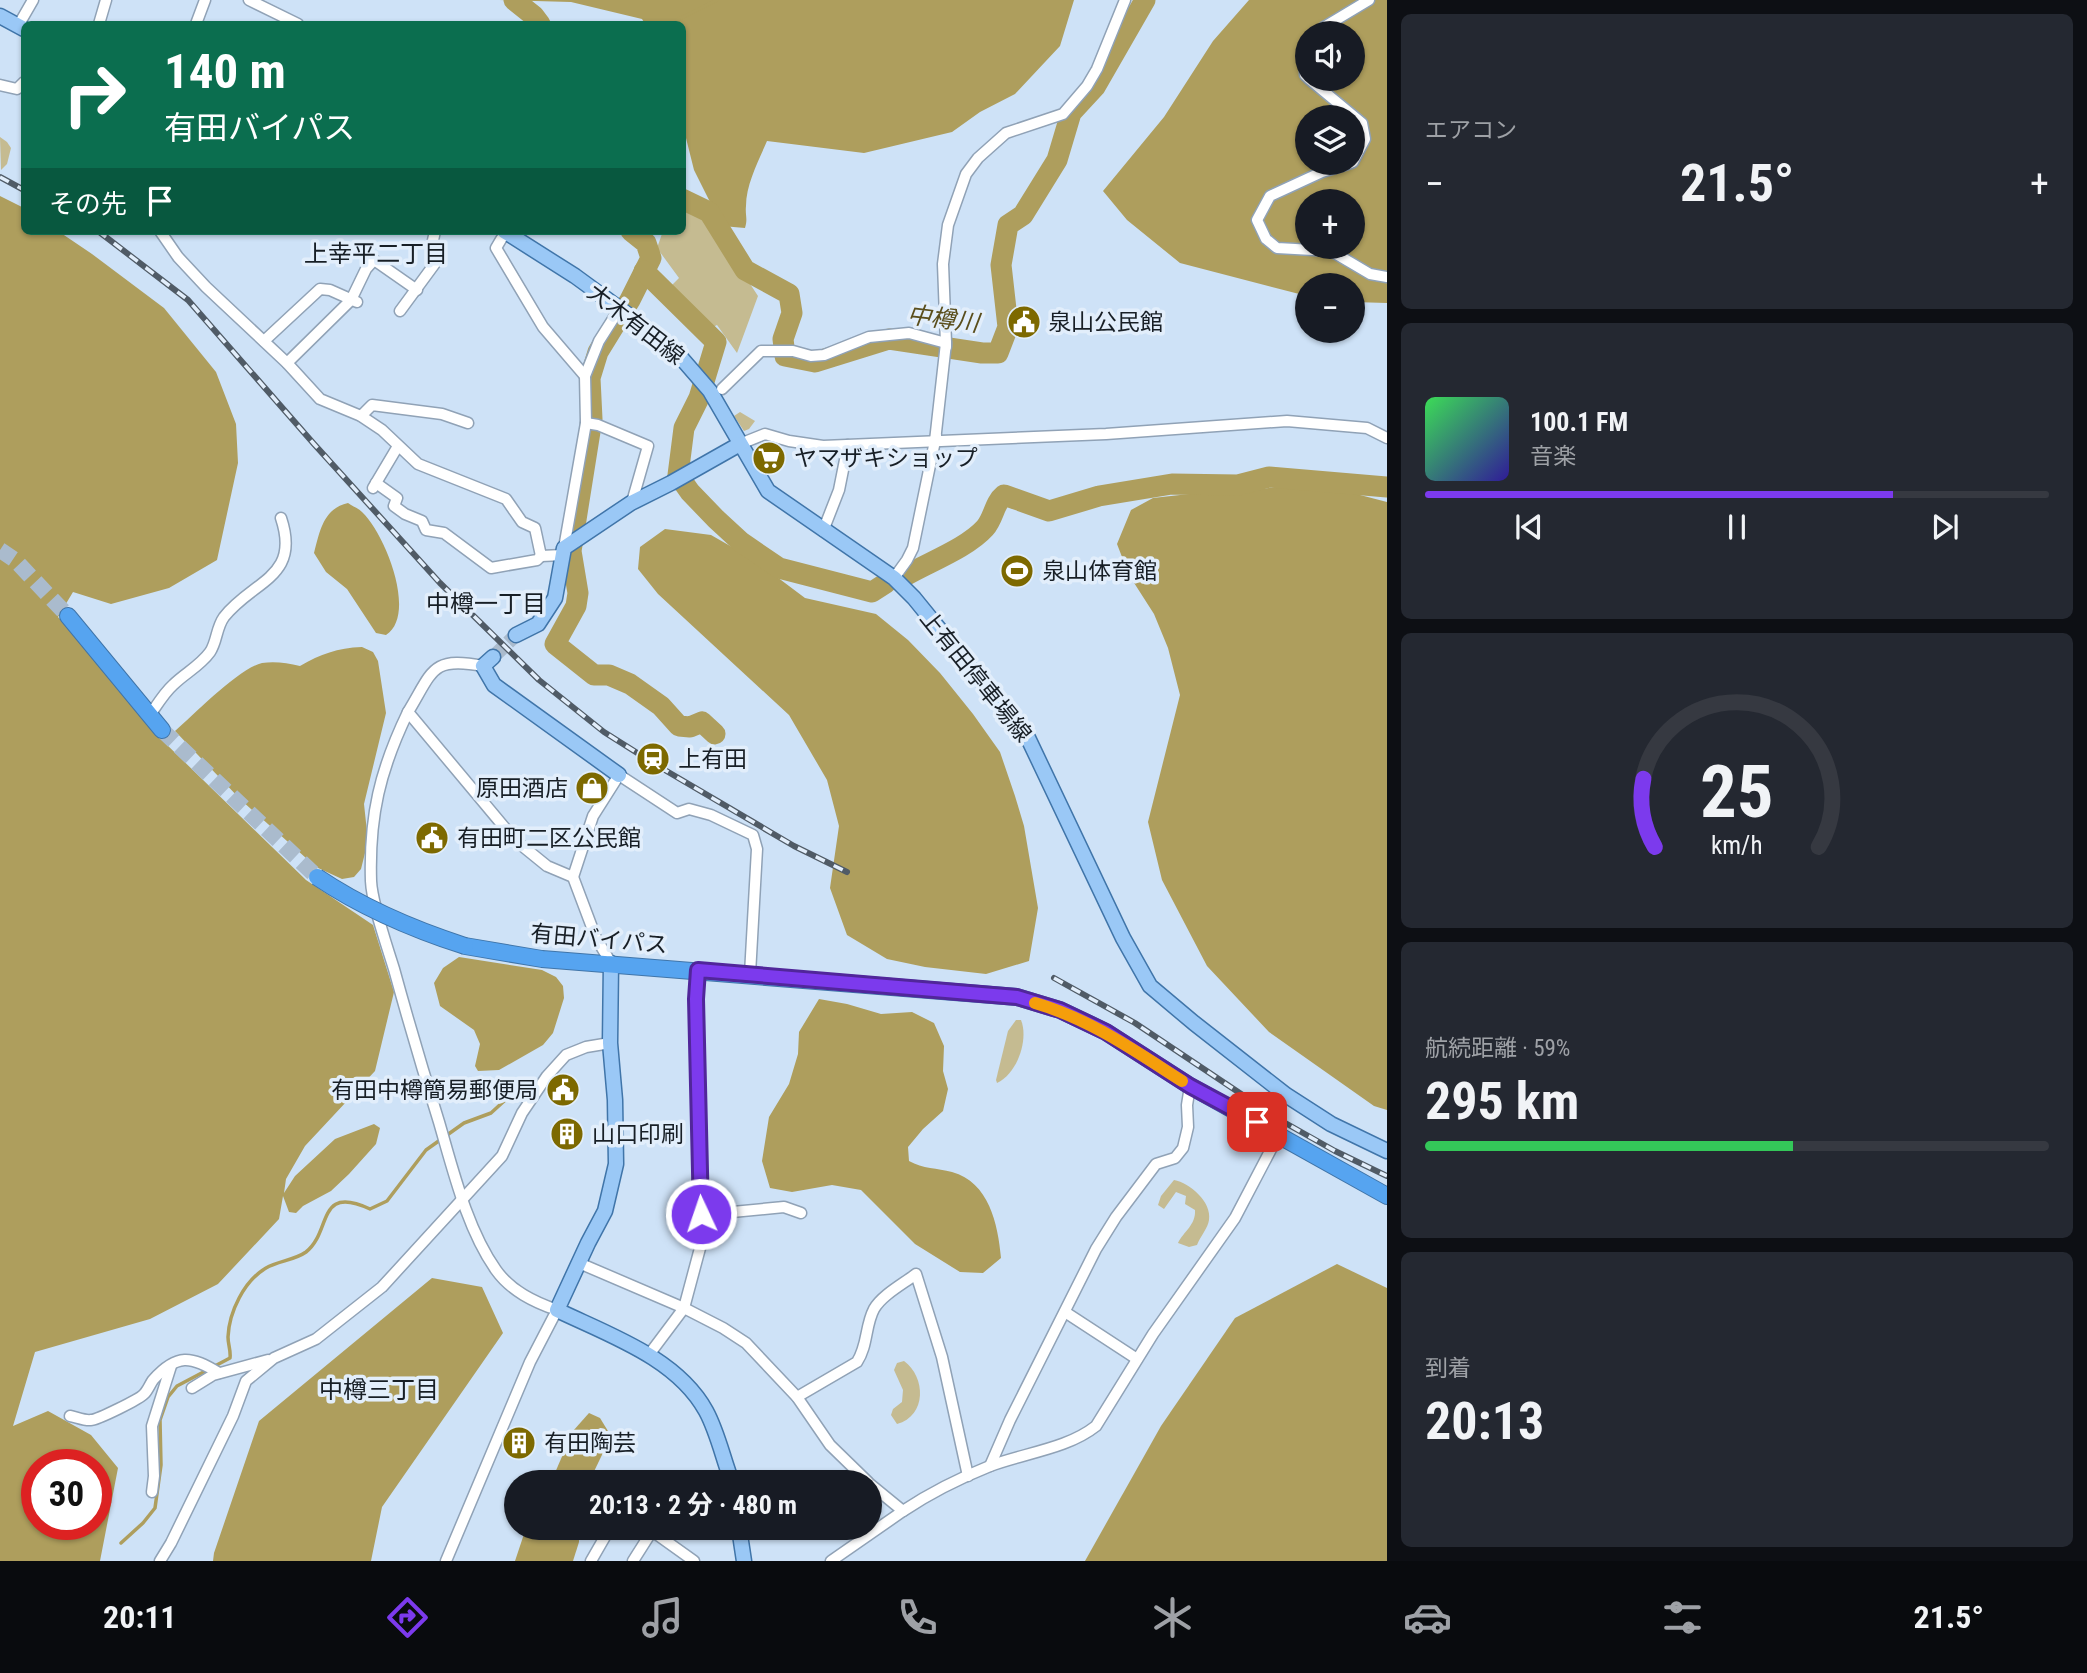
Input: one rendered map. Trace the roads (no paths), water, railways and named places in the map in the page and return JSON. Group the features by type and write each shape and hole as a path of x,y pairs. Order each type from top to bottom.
{"highway":[{"path":"68,616 162,730"},
{"name":"有田バイパス","path":"317,877 343,895 387,917 465,946 542,959 1017,997 1060,1010 1106,1032 1190,1086 1387,1196"}],"main road":[{"path":"0,16 21,28"},
{"name":"大木有田線","path":"511,235 653,333 688,365 710,391 740,444"},
{"path":"516,635 538,624 555,598 563,552 632,502 740,444"},
{"name":"上有田停車場線","path":"740,444 768,491 894,578 914,598 1028,738 1123,938 1150,986 1286,1095 1331,1124 1387,1151"},
{"path":"488,661 494,685 619,775"},
{"path":"611,963 610,1043 615,1100 616,1164 605,1211 557,1310 648,1356 677,1377 706,1412 728,1470"},
{"path":"741,1540 744,1561"}],"street":[{"path":"24,21 33,0"},
{"path":"100,21 106,0"},
{"path":"196,21 205,0"},
{"path":"249,0 288,21"},
{"path":"894,578 914,548 935,441 946,360 943,264 947,225 965,174 1006,132 1063,114 1087,86 1097,69 1125,0"},
{"path":"1334,21 1369,0"},
{"path":"0,85 17,89 21,85"},
{"path":"1324,91 1340,105"},
{"path":"1316,175 1270,196 1257,220 1266,239 1277,248 1316,248 1331,251 1370,274 1387,277"},
{"path":"163,235 188,267 287,363 320,399 361,416 382,430 418,464 506,499 522,522 535,528 541,556"},
{"path":"400,311 436,262 432,245 434,235"},
{"path":"503,235 496,248 543,327 585,376"},
{"path":"287,363 355,301 366,269 374,260 417,290"},
{"path":"264,341 320,289 330,290 355,301"},
{"path":"398,446 375,485 397,498 394,506 405,514 422,516 426,530 444,533 491,568 537,560 541,556 563,552 590,424 585,376 600,341 620,308"},
{"path":"722,388 761,351 824,355 869,337 909,333 946,343"},
{"path":"935,441 946,343"},
{"path":"361,416 372,405 442,414 468,423"},
{"path":"740,444 765,434 822,446 1106,434 1287,421 1367,428 1387,438"},
{"path":"590,424 648,446 632,502"},
{"path":"823,530 839,491 848,445"},
{"path":"150,715 170,687 195,668 210,651 223,619 278,570 287,538 281,519"},
{"path":"446,1561 530,1362 557,1310 534,1301 511,1286 498,1273 462,1200 371,884 375,804 389,755 408,712 437,667 448,662 488,661"},
{"path":"408,712 515,840 547,866 573,877"},
{"path":"611,963 596,939 573,877 593,816 619,775 677,813 689,808 753,835 757,849 750,974"},
{"path":"648,1356 684,1308 703,1237 696,999 698,970"},
{"path":"192,1388 219,1373 274,1358 316,1339 382,1287 502,1156 523,1113 547,1076 566,1055 586,1047 610,1043"},
{"path":"990,1466 1096,1249 1126,1201 1156,1164 1175,1158 1183,1148 1188,1127 1190,1086"},
{"path":"831,1561 919,1500 990,1466 1059,1444 1096,1426 1137,1359 1235,1218 1279,1134"},
{"path":"701,1214 784,1207 801,1213"},
{"path":"579,1263 684,1308 746,1343 797,1397 830,1445 856,1470"},
{"path":"797,1397 857,1362 879,1302 916,1274 942,1357 968,1476"},
{"path":"1065,1312 1137,1359"},
{"path":"160,1561 233,1416 246,1381 274,1358"},
{"path":"70,1416 92,1420 132,1403 144,1395 153,1380 172,1364 189,1359 219,1373"},
{"path":"152,1492 152,1426 172,1364"},
{"path":"882,1494 903,1511"},
{"path":"591,1561 603,1540"},
{"path":"633,1561 644,1540"},
{"path":"664,1540 694,1561"}],"waterway":[{"name":"中樽川","path":"514,0 538,21"},
{"path":"677,21 717,0"},
{"name":"中樽川","path":"686,201 709,212 745,270 789,294 792,313 783,339 785,356 815,362 889,339 998,353 1008,327 1001,265 1008,225 1023,215 1057,160 1071,113 1095,87 1145,0"},
{"path":"636,235 646,243 651,258 630,300 598,352 590,378 592,419 571,551 578,593 576,606 555,644 594,675 609,675 630,684 661,706 679,726 690,727 702,722 715,734"},
{"path":"644,271 716,342 699,398 684,428 678,475 690,492 741,542 779,568 872,592 886,583"},
{"path":"905,576 977,535 988,524 1004,495 1049,511 1099,496 1172,484 1238,485 1269,477 1387,487"},
{"path":"121,1543 155,1508 161,1465 160,1420 168,1397 177,1386 230,1358 228,1337 231,1317 239,1298 251,1281 266,1268 306,1252 314,1243 333,1206 341,1202 370,1209 387,1201 426,1150 464,1123 491,1113 514,1092 528,1087"}],"tunnel":[{"path":"0,550 15,560 68,616"},
{"path":"493,657 516,635"},
{"path":"162,730 317,877"}],"railway":[{"path":"0,177 21,188"},
{"path":"103,235 188,300 440,583 539,680 604,732 658,766 794,846 847,872"},
{"path":"1054,978 1135,1023 1280,1120 1387,1176"}],"place":[{"name":"泉山公民館","path":"1024,322"},
{"name":"ヤマザキショップ","path":"769,458"},
{"name":"泉山体育館","path":"1017,571"},
{"name":"上有田","path":"653,759"},
{"name":"原田酒店","path":"592,788"},
{"name":"有田町二区公民館","path":"432,838"},
{"name":"有田中樽簡易郵便局","path":"563,1090"},
{"name":"山口印刷","path":"567,1134"},
{"name":"有田陶芸","path":"519,1443"}],"district":[{"name":"上幸平二丁目","path":"376,254"},
{"name":"中樽一丁目","path":"486,604"},
{"name":"中樽三丁目","path":"379,1390"}]}
